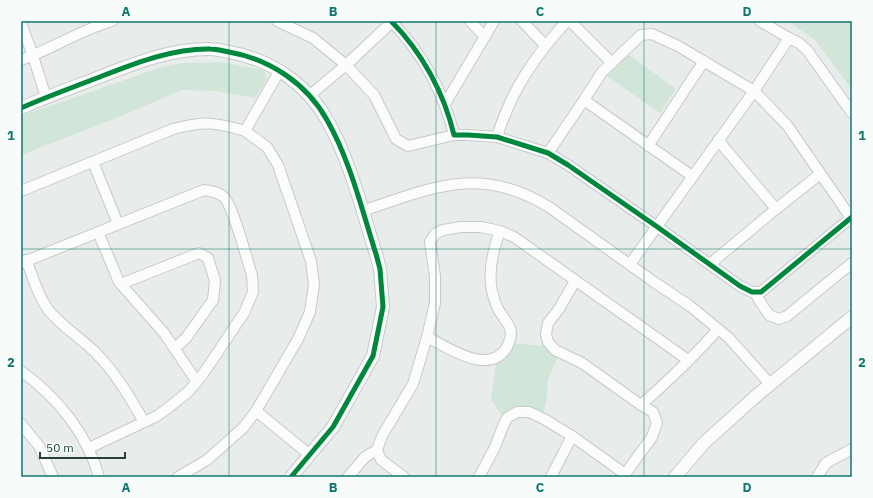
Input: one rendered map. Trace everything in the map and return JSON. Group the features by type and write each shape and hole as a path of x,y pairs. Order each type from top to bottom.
{"street":[{"path":"21,60 33,56 77,34 93,24 112,21"},
{"path":"277,21 313,38 346,65 374,95 396,139 408,146 454,135 468,135 497,137 548,153 656,226 740,286 752,292 761,292 851,218 787,125 754,90 678,46 652,34 642,35 602,72 548,153"},
{"path":"310,96 346,65 392,21 416,51 434,80 445,104 454,135"},
{"path":"470,21 485,37"},
{"path":"445,104 494,21"},
{"path":"522,21 545,45"},
{"path":"497,137 507,108 517,88 545,45 567,21"},
{"path":"570,21 612,62"},
{"path":"760,21 800,43 807,50 852,112"},
{"path":"21,22 46,97"},
{"path":"630,264 754,90 789,38"},
{"path":"21,108 136,63 179,52 212,49 245,54 263,61 280,70 310,96 326,119 339,143 376,254 380,269 383,307 373,356 333,427 291,477"},
{"path":"648,146 704,61"},
{"path":"245,131 280,70"},
{"path":"584,100 692,176"},
{"path":"21,191 173,129 192,124 209,123 245,131 267,147 278,165 311,261 314,285 310,312 298,339 256,411 244,427 207,460 178,477"},
{"path":"718,140 776,209"},
{"path":"93,162 118,224"},
{"path":"710,264 820,174"},
{"path":"362,211 429,189 450,184 477,183 510,189 540,202 690,306 730,338 770,384"},
{"path":"88,448 144,422 168,408 197,382 244,313 253,292 252,275 228,204 225,199 214,191 204,190 24,261 41,299 48,310 102,360 123,386 144,422"},
{"path":"348,477 365,457 377,450 382,436 413,384 428,337 435,303 434,276 430,242 435,234 443,230 461,227 481,227 500,231 514,237 688,360"},
{"path":"428,337 471,359 494,359 502,355 507,347 511,333 507,320 498,309 491,284 493,256 500,231"},
{"path":"98,232 113,269 121,284 157,324 197,382"},
{"path":"121,284 199,253 208,258 215,281 213,300 186,338 175,348"},
{"path":"755,292 769,315 779,319 787,316 852,263"},
{"path":"479,477 495,447 507,418 517,412 529,412 544,419 572,436 624,475 652,437 657,423 653,412 582,364 555,350 548,342 546,334 548,323 559,309 575,281"},
{"path":"675,477 704,443 770,384 852,317"},
{"path":"641,405 702,348 718,329"},
{"path":"21,371 43,388 58,404 80,433 88,448 98,477"},
{"path":"256,411 310,455"},
{"path":"21,424 39,446 54,477"},
{"path":"551,477 572,436"},
{"path":"817,477 826,463 852,449"},
{"path":"377,450 381,460 404,477"}],"green space":[{"path":"788,21 852,21 852,90 816,41"},
{"path":"628,54 676,89 660,113 604,74"},
{"path":"223,62 264,70 267,79 255,98 217,91 182,90 119,117 21,155 21,116 162,67 182,63"},
{"path":"512,343 545,346 558,356 548,380 547,397 543,414 525,408 511,408 503,417 491,400 496,364 503,358"}],"cycle path":[{"path":"391,21 413,46 430,74 438,89 450,119 454,135 497,137 548,153 568,165 740,286 752,292 761,292 852,217"},
{"path":"21,108 139,62 167,54 196,49 211,49 244,55 273,67 298,85 319,107 335,135 355,186 380,269 383,307 373,356 333,427 291,477"}]}
